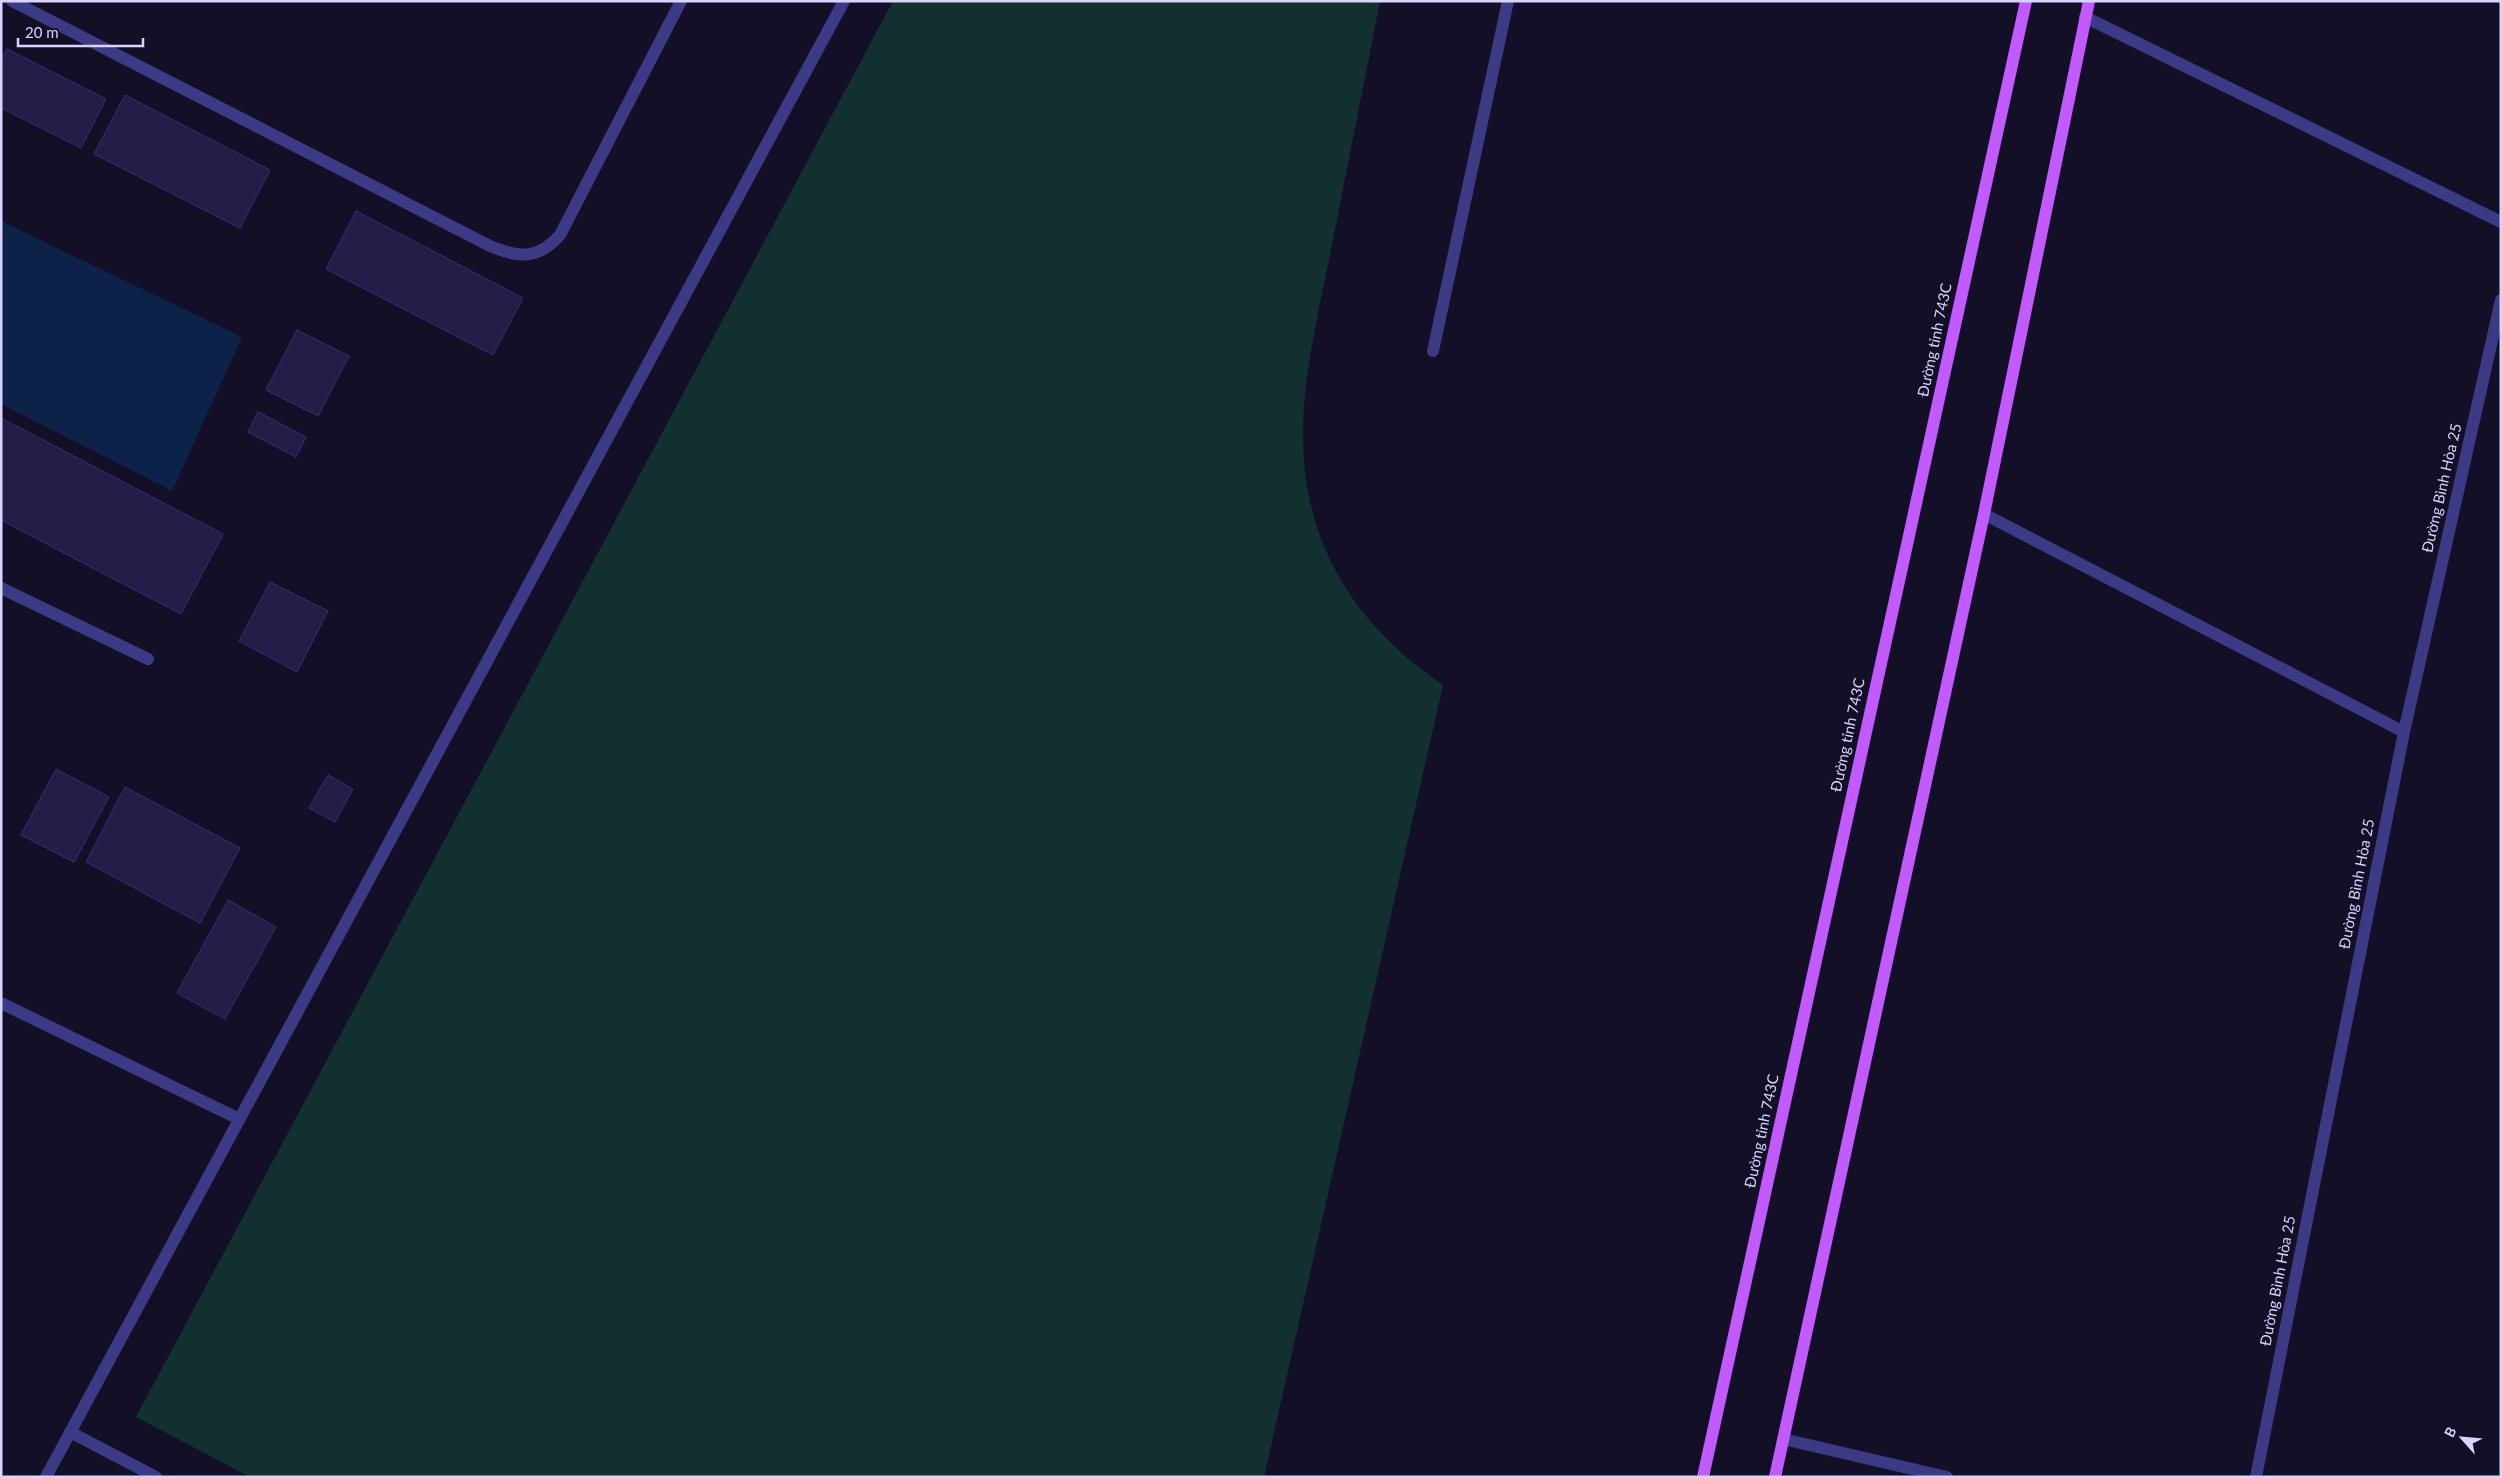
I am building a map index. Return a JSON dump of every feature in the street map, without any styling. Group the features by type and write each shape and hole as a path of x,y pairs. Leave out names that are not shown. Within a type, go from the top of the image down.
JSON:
{"main road":[{"name":"Đường tỉnh 743C","path":"1703,1477 2026,1"},
{"path":"1775,1477 1984,514 2089,1"}],"street":[{"path":"12,1 490,246 512,254 524,255 540,252 551,245 560,235 681,1"},
{"path":"46,1477 844,1"},
{"path":"1433,351 1508,1"},
{"path":"2085,17 2501,222"},
{"name":"Đường Bình Hòa 25","path":"2256,1477 2404,732 2501,300"},
{"path":"1984,514 2404,732"},
{"path":"1,588 148,659"},
{"path":"1,1003 239,1119"},
{"path":"70,1432 156,1477"},
{"path":"1783,1439 1947,1477"}],"green space":[{"path":"893,1 1380,1 1308,368 1303,416 1306,479 1313,515 1325,549 1341,580 1361,610 1385,637 1412,662 1443,685 1264,1477 250,1477 136,1417"}],"water":[{"path":"1,221 242,337 172,491 1,404"}],"building":[{"path":"7,49 106,99 81,148 1,108 1,60"},
{"path":"125,95 270,170 240,228 94,154"},
{"path":"356,211 523,298 493,355 326,269"},
{"path":"297,330 349,356 318,416 266,390"},
{"path":"258,412 306,437 296,457 248,432"},
{"path":"1,418 223,534 181,614 1,520"},
{"path":"270,582 328,611 297,672 239,641"},
{"path":"56,769 109,797 74,862 21,835"},
{"path":"328,775 353,789 335,822 309,808"},
{"path":"125,787 240,848 200,923 86,862"},
{"path":"228,900 276,927 225,1019 177,993"}]}
